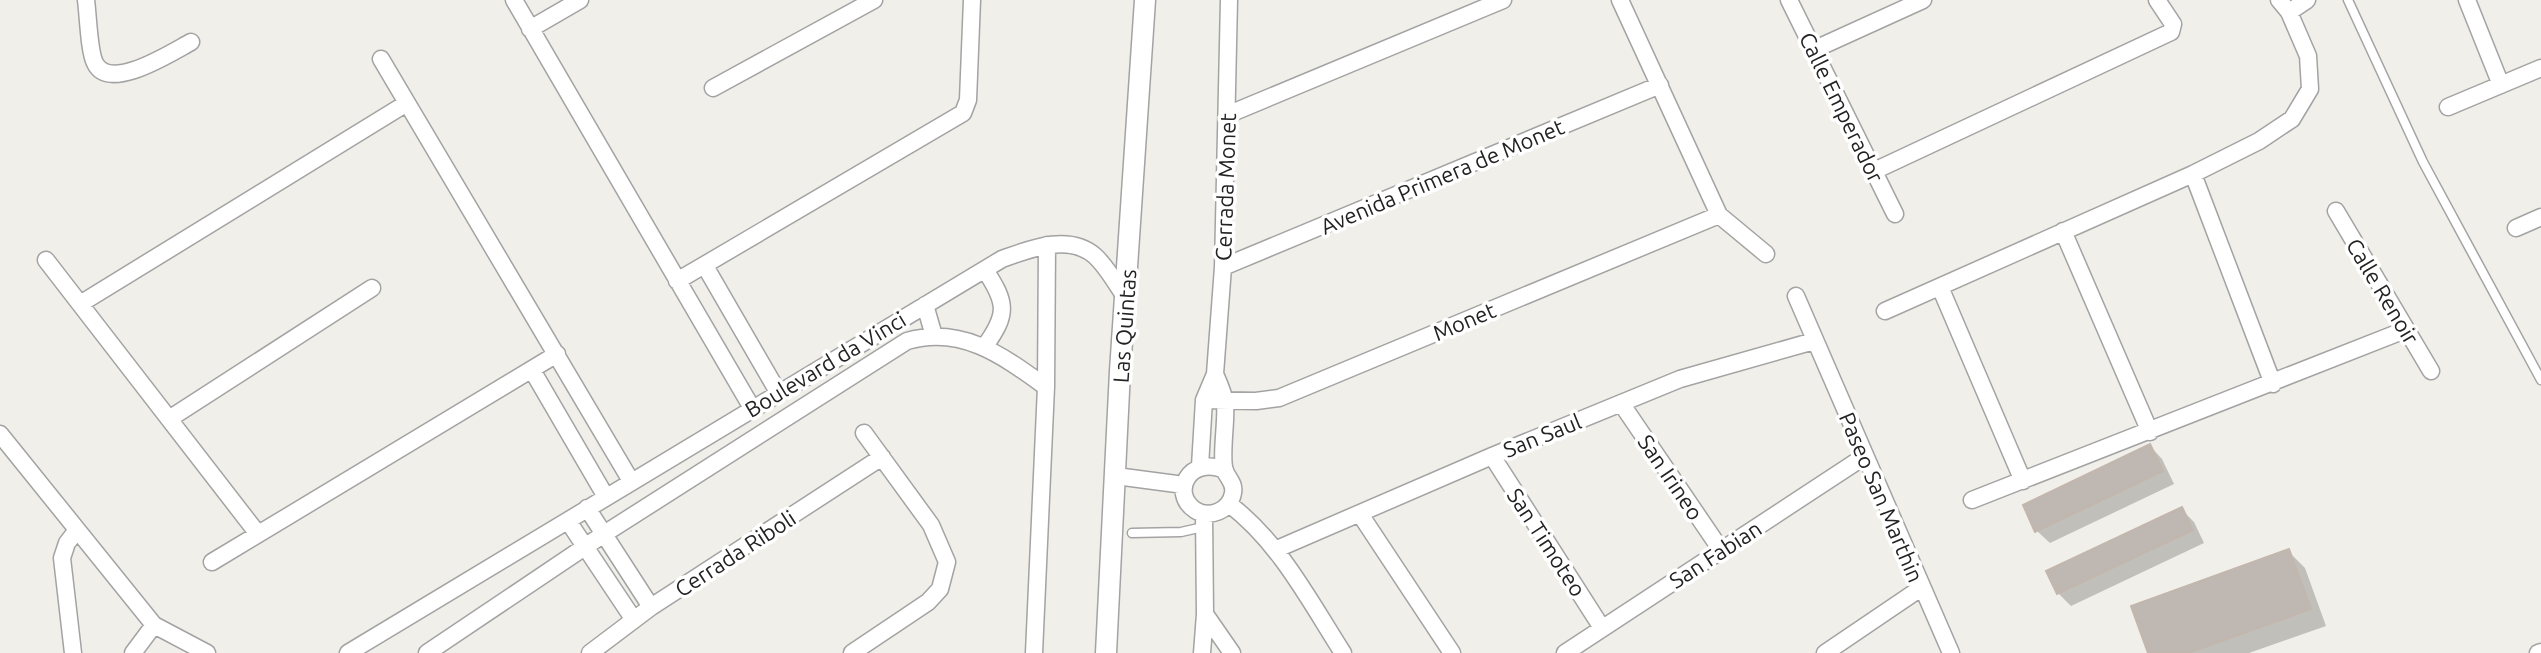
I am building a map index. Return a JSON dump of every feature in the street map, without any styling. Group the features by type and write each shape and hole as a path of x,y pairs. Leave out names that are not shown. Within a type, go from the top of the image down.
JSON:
{"street":[{"path":"86,0 95,63 103,72 115,75 140,68 191,42"},
{"path":"514,0 752,408"},
{"path":"530,29 580,0"},
{"path":"713,88 874,0"},
{"path":"677,281 963,113 968,100 972,0"},
{"name":"Las Quintas","path":"1106,653 1145,0"},
{"name":"Cerrada Monet","path":"1215,374 1223,267 1229,0"},
{"path":"1227,115 1503,0"},
{"path":"1620,0 1719,215 1766,254"},
{"name":"Calle Emperador","path":"1789,0 1895,214"},
{"path":"1813,50 1923,0"},
{"path":"1874,171 2171,32 2173,24 2157,0"},
{"path":"1885,311 2193,174 2259,141 2292,119 2310,89 2308,56 2284,6 2307,0"},
{"path":"2467,0 2501,85"},
{"path":"381,59 631,481"},
{"path":"2448,107 2541,68"},
{"name":"Avenida Primera de Monet","path":"1223,267 1660,85"},
{"path":"80,304 407,103"},
{"path":"2193,174 2273,384"},
{"name":"Calle Renoir","path":"2336,211 2431,371"},
{"name":"Monet","path":"1204,400 1268,401 1279,398 1719,215"},
{"path":"2516,228 2541,217"},
{"path":"2063,231 2150,432"},
{"path":"1034,653 1055,245"},
{"path":"925,305 1002,259 1055,245 1086,250 1095,256 1126,298"},
{"path":"46,260 258,534"},
{"path":"705,266 778,392"},
{"path":"985,270 1003,306 1002,317 985,346"},
{"path":"1940,287 2023,481"},
{"path":"169,419 372,288"},
{"name":"Paseo San Marthin","path":"1796,296 1951,653"},
{"name":"Boulevard da Vinci","path":"348,653 925,305 934,336 907,341 896,347 604,534 427,653"},
{"path":"1972,500 2405,330"},
{"path":"934,336 962,339 985,346 1046,387"},
{"name":"San Saul","path":"1277,549 1621,403 1723,366 1814,341"},
{"path":"212,562 557,354"},
{"path":"532,370 606,497"},
{"path":"1215,374 1225,401 1225,470"},
{"path":"1200,466 1204,400 1215,374"},
{"name":"San Irineo","path":"1621,403 1721,550"},
{"path":"852,653 928,602 940,589 947,562 931,525 864,433"},
{"path":"0,434 154,625 207,653"},
{"name":"San Timoteo","path":"1492,456 1602,628"},
{"name":"San Fabian","path":"1565,653 1865,456"},
{"name":"Cerrada Riboli","path":"590,653 651,607 882,457"},
{"path":"1202,653 1205,614 1204,521 1185,498 1184,485 1189,473 1200,466 1213,465 1225,470 1232,480 1233,493 1229,504 1204,521"},
{"path":"1116,476 1184,485"},
{"path":"1229,504 1277,549 1343,653"},
{"path":"587,508 651,607"},
{"path":"1360,514 1452,653"},
{"path":"568,521 634,620"},
{"path":"73,653 62,558 67,543 77,530"},
{"path":"1825,653 1921,588"},
{"path":"1205,614 1232,653"},
{"path":"143,650 154,625"}],"lane":[{"path":"2348,0 2423,162 2541,380"},
{"path":"1132,533 1181,532 1204,521"}],"building":[{"path":"2150,444 2163,471 2035,532 2023,505"},
{"path":"2182,507 2193,530 2057,594 2046,571"},
{"path":"2289,549 2311,609 2188,653 2148,653 2131,606"}]}
